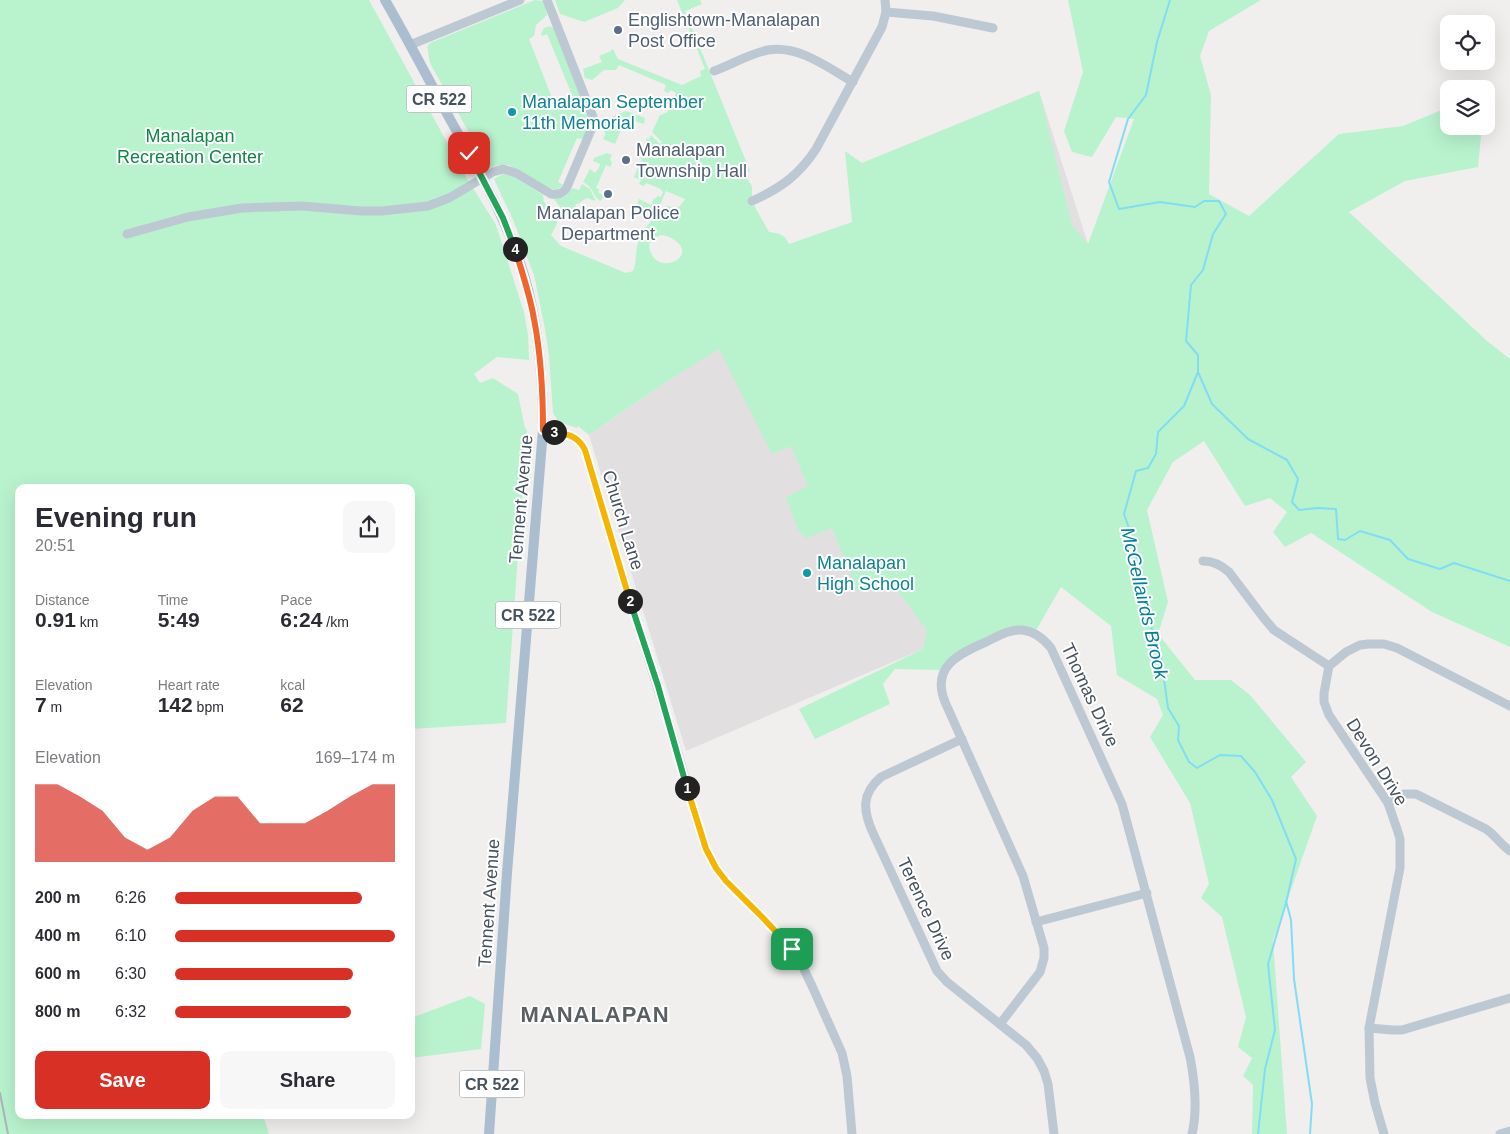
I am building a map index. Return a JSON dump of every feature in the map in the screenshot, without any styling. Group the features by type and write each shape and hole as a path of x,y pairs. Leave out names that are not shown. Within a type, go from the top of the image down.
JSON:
{"main road":[{"name":"Tennent Avenue","path":"386,0 503,218 513,243 531,304 540,358 543,430 489,1134"}],"street":[{"path":"410,45 520,0"},
{"path":"127,234 157,224 196,215 242,208 302,206 382,211 428,206 449,198 496,170 507,170 516,173 551,194 561,193 566,189 592,130 593,120 547,0"},
{"path":"752,201 784,184 805,165 816,149 882,28 886,12 885,0"},
{"path":"886,12 933,16 993,28"},
{"path":"714,71 766,50 778,49 806,55 853,82"},
{"name":"Church Lane","path":"543,430 569,434 580,441 585,450 706,849 716,868 726,881 792,949 803,968 842,1053 847,1076 852,1134"},
{"path":"1203,561 1222,566 1229,572 1274,630 1329,666 1353,648 1368,644 1384,644 1398,648 1510,706"},
{"name":"Thomas Drive","path":"1000,1024 1038,976 1043,964 1044,948 1024,876 945,702 941,687 943,674 957,655 1008,632 1025,631 1034,633 1042,638 1053,652 1122,804 1193,1071 1196,1102 1192,1134"},
{"name":"Devon Drive","path":"1329,666 1324,693 1324,702 1329,715 1388,803 1400,839 1401,860 1369,1028 1370,1078 1384,1134"},
{"name":"Terence Drive","path":"962,739 881,777 875,782 868,793 865,806 866,813 873,833 937,971 947,982 1026,1045 1041,1064 1048,1084 1054,1134"},
{"path":"1388,803 1404,794 1416,794 1486,829 1510,851"},
{"path":"1036,922 1147,893"},
{"path":"1369,1028 1402,1030 1510,998"},
{"path":"1500,1134 1510,1131"}],"shaded area":[{"name":"Manalapan High School","path":"1039,91 1088,244 923,649 686,751 589,435 862,249 862,163"}],"green space":[{"name":"Manalapan Recreation Center","path":"0,0 369,0 466,177 496,225 524,312 528,335 529,360 497,357 474,374 480,383 493,378 518,394 527,430 506,723 415,729 415,484 15,484 15,1119 264,1119 269,1134 0,1134"},
{"path":"535,0 542,1 545,4 547,15 536,25 534,36 529,39 552,98 561,101 570,110 583,108 588,119 583,139 577,138 558,182 563,185 556,190 549,188 509,165 498,165 489,168 431,65 427,47 430,43"},
{"path":"555,0 625,0 618,8 584,22 560,14"},
{"path":"677,0 700,0 702,4 685,11 750,171 744,174 752,186 752,198 755,207 769,232 783,236 789,244 852,222 845,151 862,163 1039,91 1072,225 1088,244 1134,119 1116,117 1092,157 1072,152 1064,131 1083,72 1068,0 1261,0 1209,31 1200,56 1211,95 1209,194 1249,216 1339,134 1403,126 1440,111 1440,135 1481,135 1478,167 1405,181 1349,212 1487,341 1510,359 1510,647 1432,612 1311,533 1285,547 1273,532 1287,512 1270,498 1245,506 1204,441 1173,462 1147,510 1168,602 1158,634 1195,680 1231,680 1250,695 1306,762 1291,777 1317,816 1273,941 1287,1134 1252,1134 1253,1085 1243,1076 1252,1058 1238,1047 1246,1017 1222,917 1201,898 1209,884 1190,803 1150,737 1163,715 1157,699 1117,675 1111,626 1061,587 1035,632 1008,632 939,670 895,669 883,684 890,704 815,739 799,709 923,649 927,630 892,584 858,593 832,528 806,538 798,530 786,497 808,486 791,446 772,454 719,349 663,384 589,435 578,426 577,428 559,422 553,413 549,356 534,275 514,222 494,179 503,174 511,175 543,195 544,202 558,219 551,235 561,246 626,273 633,271 639,239 645,229 664,208 667,206 676,208 685,199 666,191 659,207 651,214 651,211 637,204 639,199 651,205 654,198 656,199 657,196 661,197 663,192 661,189 646,183 644,186 639,184 641,180 634,177 642,159 636,157 639,149 647,148 647,138 649,139 651,135 660,144 662,142 652,132 660,115 669,110 676,93 671,90 668,93 664,91 666,85 619,65 616,70 604,70 592,80 585,78 583,69 602,62 599,56 613,49 618,59 682,85 701,76 700,71 705,69","holes":["662,235 670,237 682,248 682,254 672,262 664,263 657,261 652,255 649,244 656,237"]},
{"path":"550,26 554,29 580,95 573,102 568,101 567,97 572,95 547,34 542,36 541,34 544,28"},
{"path":"626,111 645,118 644,124 631,120 629,121 630,123 625,121 615,144 603,139 605,135 602,121"},
{"path":"607,153 612,155 610,159 612,163 610,167 606,165 596,188 600,190 598,191 599,193 605,196 600,201 590,187 583,182 590,169 595,173 599,168 600,164 593,161 594,158"},
{"path":"582,184 590,189 595,201 587,198 575,205 577,210 567,213 554,199 566,196 572,188 579,190"},
{"path":"470,996 485,1004 481,1049 415,1057 415,1017"}],"waterway":[{"name":"McGellairds Brook","path":"1170,0 1157,42 1146,95 1128,119 1109,182 1119,209 1160,202 1195,207 1204,201 1219,201 1226,214 1213,234 1203,270 1191,285 1186,341 1198,355 1198,372 1184,406 1158,432 1156,454 1148,468 1136,471 1124,514 1136,548 1136,580 1161,657 1168,708 1179,726 1178,740 1189,762 1197,768 1220,755 1241,756 1255,772 1272,800 1296,859 1286,903 1268,964 1275,1030 1265,1069 1258,1134"},
{"path":"1198,372 1212,404 1248,439 1287,460 1298,479 1292,502 1299,510 1317,508 1336,509 1338,539 1345,540 1360,531 1390,540 1408,559 1440,569 1454,563 1510,581"},
{"path":"1286,901 1291,920 1294,979 1312,1104 1310,1134"}],"railway":[{"path":"0,1093 8,1134"}],"place":[{"name":"Englishtown-Manalapan Post Office","path":"618,30"},
{"name":"Manalapan September 11th Memorial","path":"512,112"},
{"name":"Manalapan Township Hall","path":"626,160"},
{"name":"Manalapan Police Department","path":"608,194"},
{"name":"Manalapan High School","path":"807,573"}],"district":[{"name":"MANALAPAN","path":"595,1014"}],"route":[{"path":"469,153 503,218 524,276 537,334 540,358 543,430 569,434 580,441 585,450 706,849 716,868 726,881 792,949"}]}
